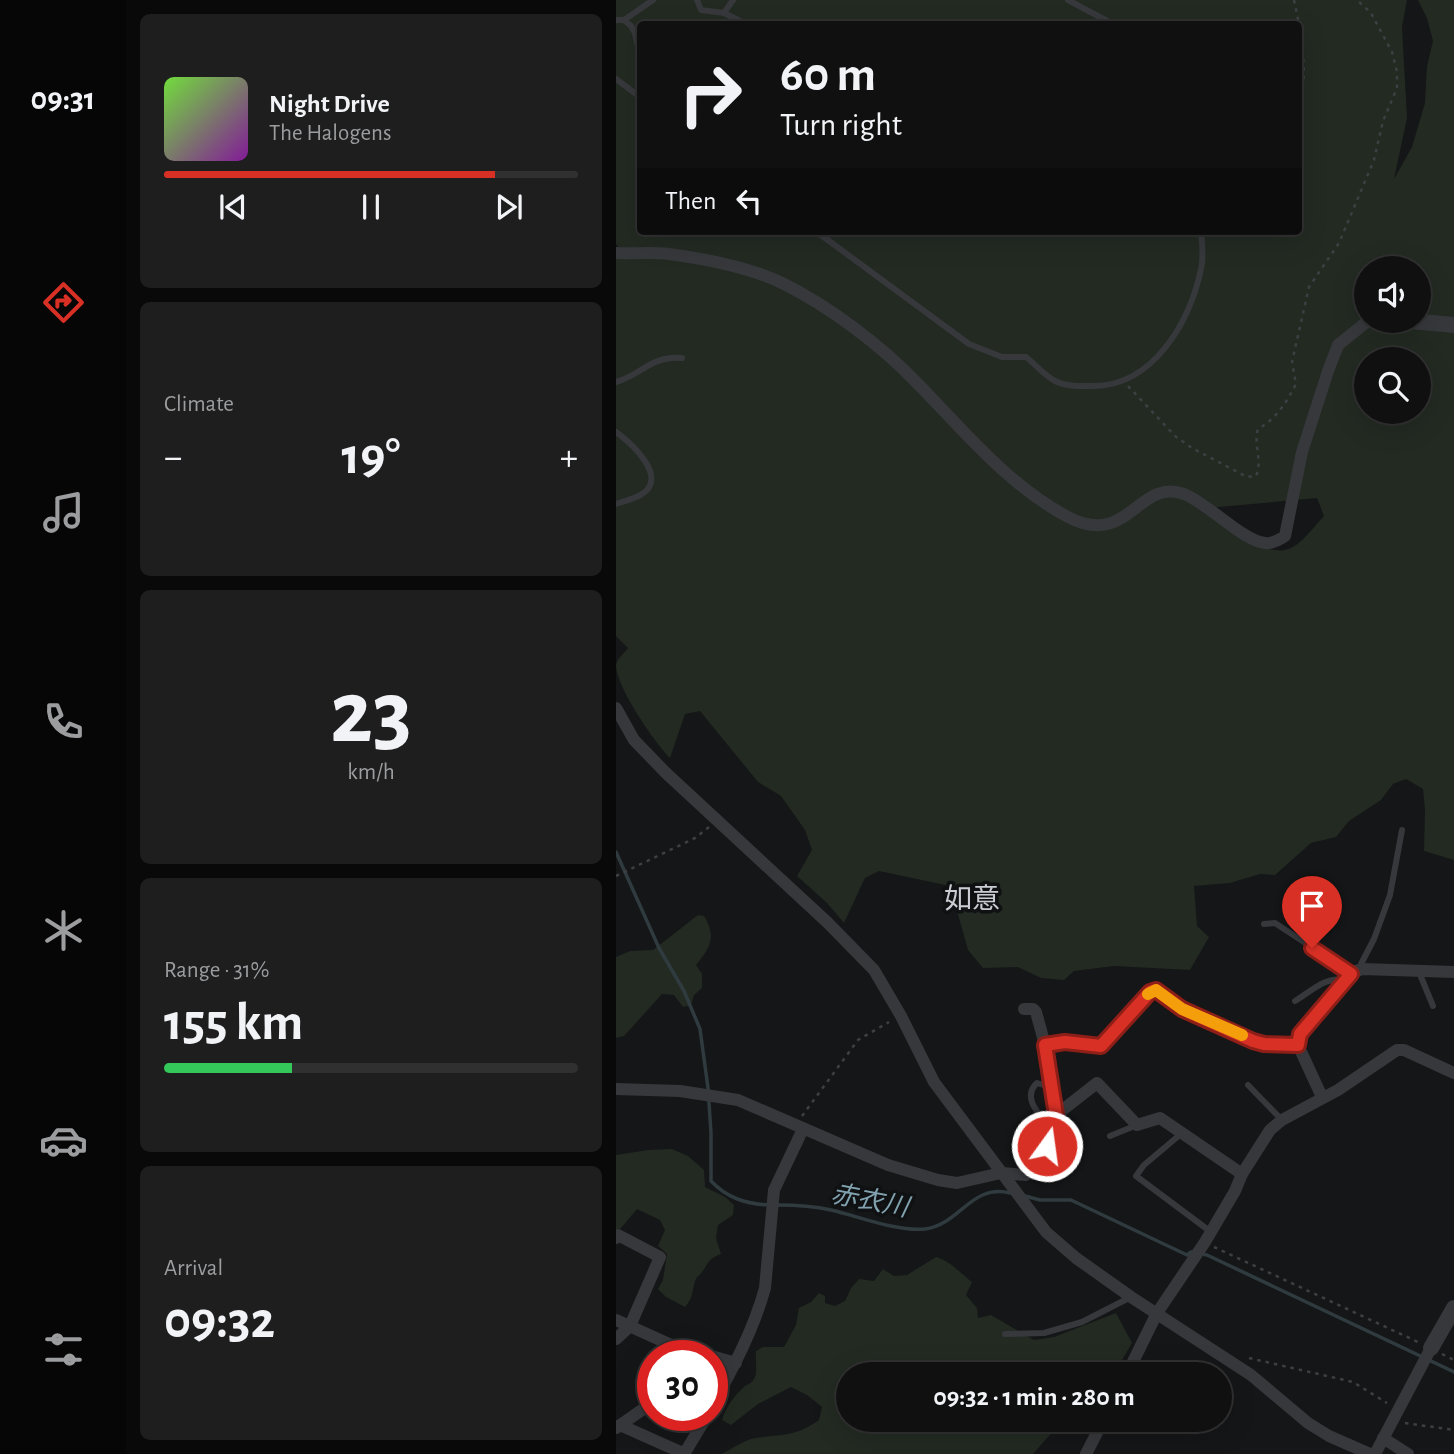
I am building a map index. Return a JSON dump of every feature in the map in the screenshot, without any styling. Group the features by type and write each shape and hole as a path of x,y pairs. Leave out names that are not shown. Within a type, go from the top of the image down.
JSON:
{"street":[{"path":"616,253 668,254 730,266 779,282 810,298 915,381 995,465 1070,518 1098,527 1119,522 1151,496 1170,492 1197,500 1248,536 1265,543 1285,536 1302,452 1338,345 1354,332"},
{"path":"1431,323 1454,325"},
{"path":"616,708 634,740 828,923 874,970 934,1082 1046,1232 1076,1258 1251,1375 1308,1423 1329,1436 1372,1454 1454,1308"},
{"path":"1322,1097 1298,1045 1300,1034 1352,975 1454,972"},
{"path":"1045,1045 1065,1042 1101,1046 1150,992 1156,990 1182,1009 1253,1041 1298,1045"},
{"path":"616,1089 680,1091 731,1098 888,1165 938,1180 965,1182 1001,1173 1026,1175 1034,1170 1045,1153 1055,1120 1053,1089 1036,1012 1024,1009"},
{"path":"1133,1362 1157,1313 1208,1237 1242,1174 1270,1130 1282,1120 1338,1090 1397,1050 1404,1050 1454,1073"},
{"path":"1055,1120 1097,1083 1137,1125 1160,1118 1242,1174"},
{"path":"728,1377 765,1288 774,1190 797,1127"},
{"path":"616,1238 618,1235 660,1257 629,1326 616,1339"},
{"path":"616,1320 651,1340"},
{"path":"728,1361 736,1363"},
{"path":"618,1427 637,1414"},
{"path":"618,1427 684,1454 698,1431"},
{"path":"1086,1454 1097,1432"},
{"path":"1383,1438 1408,1454"}],"lane":[{"path":"620,20 653,0"},
{"path":"697,0 701,10 724,13 740,21"},
{"path":"724,13 733,0"},
{"path":"1068,0 1107,21"},
{"path":"620,20 631,26 637,46"},
{"path":"616,79 637,95"},
{"path":"821,235 913,301 953,334 992,355 1026,357 1054,381 1069,386 1099,386 1124,381 1142,370 1160,352 1187,317 1202,267 1201,235"},
{"path":"616,382 625,380 660,359 682,358"},
{"path":"616,432 632,443 648,465 652,478 649,488 642,494 616,504"},
{"path":"1295,1001 1328,981 1352,975 1362,964 1390,895 1402,830"},
{"path":"1312,948 1333,909 1336,893"},
{"path":"1264,924 1275,923 1352,975"},
{"path":"1419,972 1433,1006"},
{"path":"1053,1089 1037,1083 1030,1094 1042,1119 1055,1120"},
{"path":"1248,1085 1282,1120"},
{"path":"1110,1136 1137,1125"},
{"path":"1182,1133 1144,1165 1136,1176 1208,1237"},
{"path":"1006,1334 1044,1333 1082,1322 1131,1297"}],"path":[{"path":"1294,0 1298,21"},
{"path":"1124,381 1159,421 1192,448 1247,477 1256,476 1260,467 1255,438 1258,429 1280,412 1296,384 1292,362 1309,287 1339,243 1374,160 1383,121 1397,88 1397,72 1392,51 1371,13 1357,0"},
{"path":"1302,46 1302,100"},
{"path":"616,876 695,838 716,820"},
{"path":"797,1127 802,1116 858,1040 901,1016"},
{"path":"1208,1237 1431,1348"},
{"path":"1244,1356 1258,1362 1353,1382 1410,1425 1454,1430"}],"shaded area":[{"path":"616,0 1407,0 1402,27 1407,118 1394,179 1412,147 1425,103 1427,66 1433,41 1427,18 1418,0 1454,0 1454,860 1424,851 1423,789 1406,779 1393,784 1381,800 1349,821 1336,837 1311,843 1275,875 1260,874 1230,883 1194,886 1197,926 1209,937 1190,970 1114,966 1074,971 1064,980 1041,978 1018,967 983,968 968,950 950,886 879,871 865,878 844,923 827,903 797,876 812,850 805,830 781,796 758,782 700,711 685,714 670,758 637,714 622,687 616,665 628,648 616,636 616,254 623,253 616,244","holes":["1317,498 1324,516 1297,544 1283,550 1272,549 1248,539 1208,508"]},
{"path":"698,915 704,916 711,936 708,948 696,965 702,974 702,988 694,995 691,1005 683,1007 674,995 662,994 624,1036 616,1038 616,957 630,951 653,950"},
{"path":"672,1149 688,1156 704,1170 705,1187 734,1205 733,1215 718,1225 716,1238 721,1254 711,1260 697,1278 691,1298 685,1307 666,1297 658,1289 663,1280 667,1254 658,1246 665,1230 660,1220 637,1209 620,1229 616,1229 616,1155"},
{"path":"936,1257 951,1264 972,1282 966,1295 977,1308 978,1318 991,1315 1034,1340 1054,1337 1116,1313 1132,1343 1121,1362 836,1362 836,1432 1052,1432 1033,1454 722,1454 751,1439 793,1433 819,1420 822,1407 791,1387 758,1404 731,1425 728,1423 728,1407 734,1397 755,1377 756,1351 763,1347 784,1347 796,1325 799,1308 811,1302 819,1293 825,1296 825,1303 835,1306 845,1301 859,1279 874,1281 883,1269 894,1276 907,1275"}],"waterway":[{"name":"赤衣川","path":"616,852 659,948 684,991 700,1029 708,1088 711,1181 737,1199 769,1205"},
{"name":"赤衣川","path":"777,1205 818,1208 890,1226 925,1229 937,1226 985,1194 1010,1193"},
{"name":"赤衣川","path":"1025,1196 1040,1200 1071,1200 1187,1255 1191,1252 1207,1255 1454,1372"}],"slow traffic":[{"path":"1148,994 1156,990 1182,1009 1242,1035"}],"district":[{"name":"如意","path":"972,898"}],"route":[{"path":"1047,1146 1056,1115 1045,1045 1074,1042 1084,1046 1101,1046 1150,992 1156,990 1182,1009 1253,1041 1298,1045 1300,1034 1351,974 1312,948"}]}
